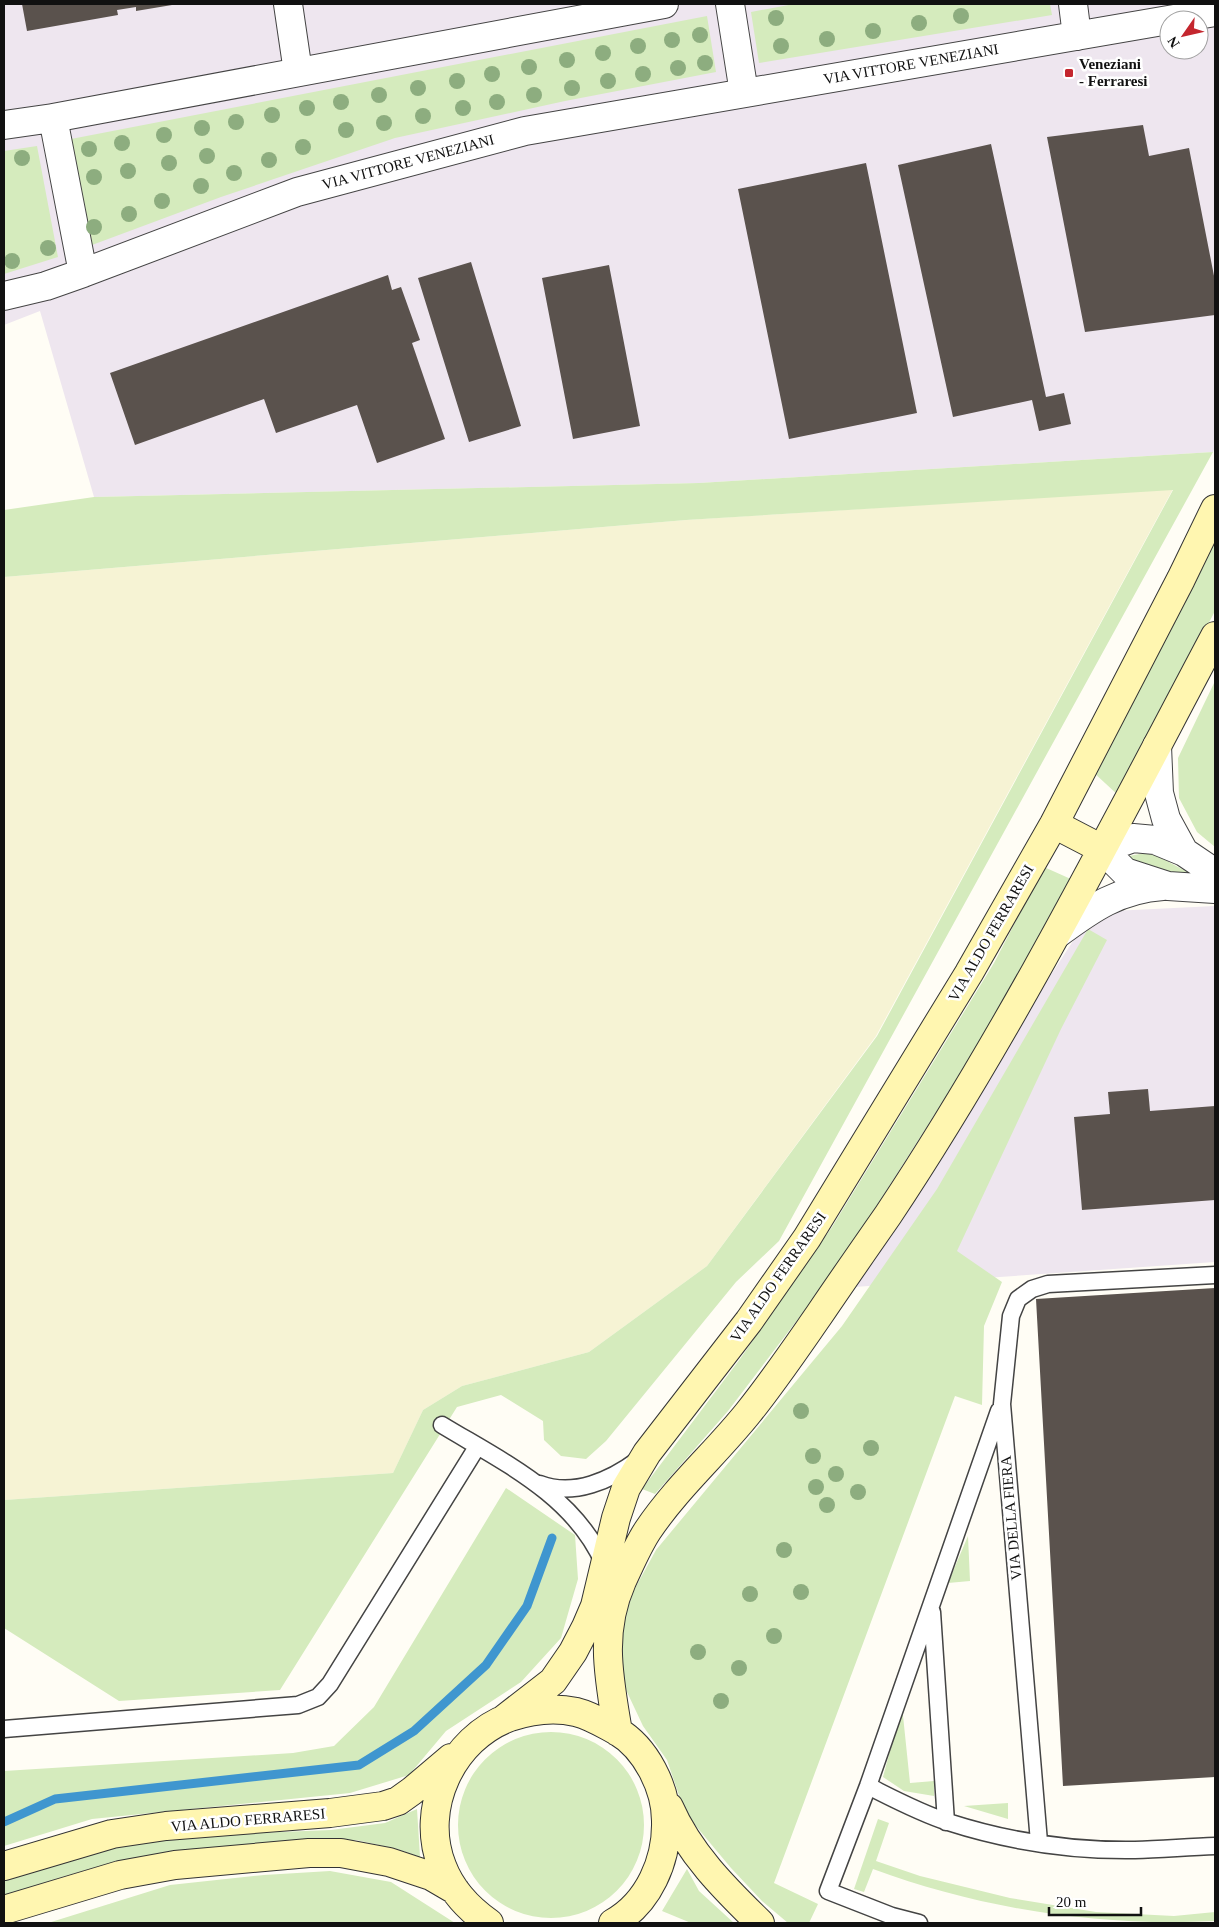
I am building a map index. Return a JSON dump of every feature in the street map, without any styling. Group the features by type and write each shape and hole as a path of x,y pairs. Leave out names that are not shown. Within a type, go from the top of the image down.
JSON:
{"main road":[{"name":"VIA ALDO FERRARESI","path":"4,1866 112,1834 166,1826 330,1813 383,1806 398,1801 420,1785 473,1739 504,1719 553,1681 586,1627 595,1606 616,1518 626,1488 647,1453 749,1321 807,1238 969,973 1054,824 1181,579 1215,509"},
{"path":"618,1732 607,1664 608,1629 621,1584 646,1533 671,1499 747,1414 887,1216 945,1126 1058,934 1215,636"},
{"path":"1054,824 1102,848"},
{"name":"VIA ALDO FERRARESI","path":"504,1719 526,1712 547,1709 576,1712 596,1719 628,1739 650,1766 661,1788 666,1815 666,1837 663,1855 654,1880 624,1923"},
{"name":"VIA ALDO FERRARESI","path":"473,1739 454,1762 442,1783 436,1810 436,1841 442,1866 455,1890 475,1913 489,1923"},
{"path":"661,1788 677,1827 689,1846 733,1898 760,1923"},
{"name":"VIA ALDO FERRARESI","path":"4,1910 120,1875 156,1868 222,1860 309,1853 342,1853 389,1862 431,1876 455,1890"}],"street":[{"path":"288,4 298,72"},
{"path":"4,125 53,118 664,4"},
{"path":"730,4 744,93"},
{"path":"1073,4 1077,36"},
{"name":"VIA VITTORE VENEZIANI","path":"5,296 46,286 83,273 298,192 525,131 1215,12"},
{"path":"53,118 83,273"},
{"path":"1157,746 1159,793 1166,819 1184,852"},
{"path":"1168,886 1125,872 1102,848 1133,838 1155,840 1184,852 1215,873"},
{"path":"1058,934 1093,907 1144,887 1168,886 1215,889"}],"lane":[{"path":"1002,1404 1011,1316 1018,1299 1032,1290 1048,1284 1215,1276"},
{"name":"VIA DELLA FIERA","path":"920,1923 892,1916 828,1892 868,1786 1002,1404"},
{"name":"VIA DELLA FIERA","path":"1002,1404 1039,1842"},
{"path":"442,1425 533,1481 566,1509 580,1523 597,1549 604,1564"},
{"path":"4,1728 298,1705 318,1698 330,1684 477,1446"},
{"path":"533,1481 550,1488 580,1487 610,1477 626,1469 647,1453"},
{"name":"VIA DELLA FIERA","path":"932,1604 946,1822"},
{"path":"868,1786 946,1822 987,1833 1039,1842 1089,1848 1135,1850 1215,1846"}],"shaded area":[{"path":"4,4 1215,4 1215,446 1213,452 699,483 94,497 40,311 4,325"},
{"path":"1173,489 876,1036 707,1266 589,1352 462,1386 423,1410 393,1473 4,1500 4,577 686,520"},
{"path":"1215,906 1215,1262 854,1287 900,1224 1043,987 1092,912"}],"green space":[{"path":"794,4 1050,4 1052,15 759,63 751,12"},
{"path":"707,16 716,72 565,101 395,138 221,197 92,245 71,139"},
{"path":"37,146 58,257 4,274 4,151"},
{"path":"1213,452 779,1241 736,1282 606,1441 586,1459 561,1456 544,1440 543,1421 501,1395 457,1407 280,1690 119,1701 4,1628 4,1500 393,1473 423,1410 462,1386 589,1352 707,1266 877,1036 1173,490 686,520 4,577 4,510 94,497 699,483"},
{"path":"1215,540 1215,611 1119,796 1092,771"},
{"path":"1215,681 1215,847 1197,832 1179,798 1178,758"},
{"path":"1150,852 1193,875 1141,867 1129,856"},
{"path":"1044,867 1073,880 1006,1002 867,1221 814,1298 728,1411 655,1494 642,1489 740,1359 832,1227 994,963"},
{"path":"1088,929 1107,940 1061,1029 957,1251 1002,1282 984,1326 982,1405 955,1396 774,1883 818,1904 809,1923 788,1923 762,1901 731,1868 685,1813 667,1760 643,1726 627,1692 619,1665 622,1624 634,1590 656,1550 842,1326 937,1189"},
{"path":"506,1488 575,1535 578,1579 561,1638 521,1682 446,1731 409,1775 350,1793 92,1819 4,1846 4,1771 293,1753 334,1746 374,1707"},
{"path":"968,1536 970,1581 948,1583"},
{"path":"902,1706 910,1783 934,1781 934,1796 904,1791 883,1777"},
{"path":"551,1732 569,1734 586,1739 603,1748 617,1759 628,1773 637,1790 642,1807 644,1825 642,1843 637,1860 628,1877 617,1891 603,1902 586,1911 569,1916 551,1918 533,1916 516,1911 499,1902 485,1891 474,1877 465,1860 460,1843 458,1825 460,1807 465,1790 474,1773 485,1759 499,1748 516,1739 533,1734"},
{"path":"1008,1803 1008,1819 964,1806"},
{"path":"417,1809 420,1857 397,1849 356,1840 311,1840 171,1851 118,1861 4,1896 4,1880 87,1852 176,1836 331,1830 385,1823"},
{"path":"878,1819 889,1823 876,1861 920,1876 1010,1898 1096,1912 1174,1916 1215,1912 1215,1921 1128,1921 1041,1912 998,1905 956,1895 873,1869 864,1892 854,1889"},
{"path":"687,1869 699,1891 734,1923 691,1923 662,1911"},
{"path":"330,1871 391,1882 455,1923 48,1923 170,1885 264,1875"}],"building":[{"path":"22,4 172,5 136,11 136,7 117,10 118,15 27,31"},
{"path":"1143,125 1149,156 1189,148 1215,281 1215,315 1085,332 1047,137"},
{"path":"991,144 1046,397 1064,393 1071,424 1039,431 1032,400 953,417 898,165"},
{"path":"866,163 917,413 789,439 738,189"},
{"path":"471,262 521,426 469,442 418,278"},
{"path":"609,265 640,426 573,439 542,278"},
{"path":"388,275 392,290 401,287 420,340 412,343 445,439 377,463 357,405 276,433 264,399 135,445 110,373"},
{"path":"1148,1089 1150,1111 1215,1106 1215,1200 1082,1210 1074,1117 1110,1114 1108,1092"},
{"path":"1215,1288 1215,1777 1063,1786 1036,1299"}],"waterway":[{"path":"4,1822 55,1799 359,1765 414,1731 486,1665 527,1606 552,1538"}],"place":[{"name":"Veneziani - Ferraresi","path":"1069,73"}]}
